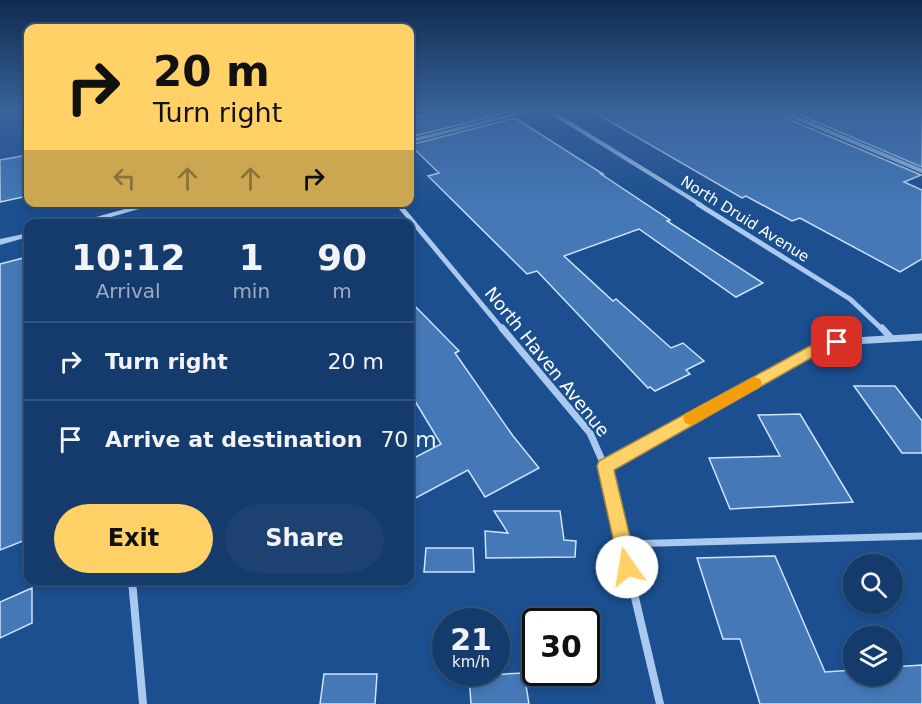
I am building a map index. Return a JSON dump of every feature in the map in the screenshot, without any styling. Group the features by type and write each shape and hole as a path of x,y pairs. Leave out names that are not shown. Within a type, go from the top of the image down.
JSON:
{"street":[{"name":"North Druid Avenue","path":"600,143 850,299 872,316 891,338"},
{"path":"856,143 922,171"},
{"path":"106,219 145,207"},
{"name":"North Haven Avenue","path":"400,207 410,219"},
{"name":"North Haven Avenue","path":"414,223 590,433 605,466 660,704"},
{"path":"0,242 24,236"},
{"path":"605,466 813,350 837,342 860,339 922,337"},
{"path":"132,585 143,704"}],"lane":[{"path":"622,544 922,536"}],"building":[{"path":"554,143 670,220 667,221 763,283 736,297 639,229 564,256 613,301 616,299 671,348 683,343 704,361 686,370 690,374 655,391 648,388 537,271 527,274 428,176 439,173 414,149 414,144"},
{"path":"647,143 845,143 921,175 904,182 922,190 922,259 900,272 800,218 792,221 746,196 742,198"},
{"path":"865,143 922,143 922,167"},
{"path":"24,156 24,197 0,202 0,160"},
{"path":"24,258 24,541 0,550 0,264"},
{"path":"414,305 459,351 455,353 513,436 539,468 485,497 468,470 414,499 414,458 441,444 414,400"},
{"path":"854,386 895,386 922,421 922,453 902,453"},
{"path":"800,414 853,502 730,509 709,458 780,456 758,415"},
{"path":"494,511 560,511 564,540 576,541 575,557 486,558 485,531 508,533"},
{"path":"426,548 473,548 474,572 424,572"},
{"path":"775,556 825,672 843,671 843,686 903,686 903,666 922,665 922,704 760,704 740,639 723,639 697,558"},
{"path":"32,588 32,623 0,638 0,602"},
{"path":"522,673 522,686 526,686 529,704 471,704 470,686 510,686 510,674"},
{"path":"324,674 377,674 375,704 320,704"}],"slow traffic":[{"path":"690,418 754,383"}],"route":[{"path":"627,567 605,466 813,350 837,342"}]}
